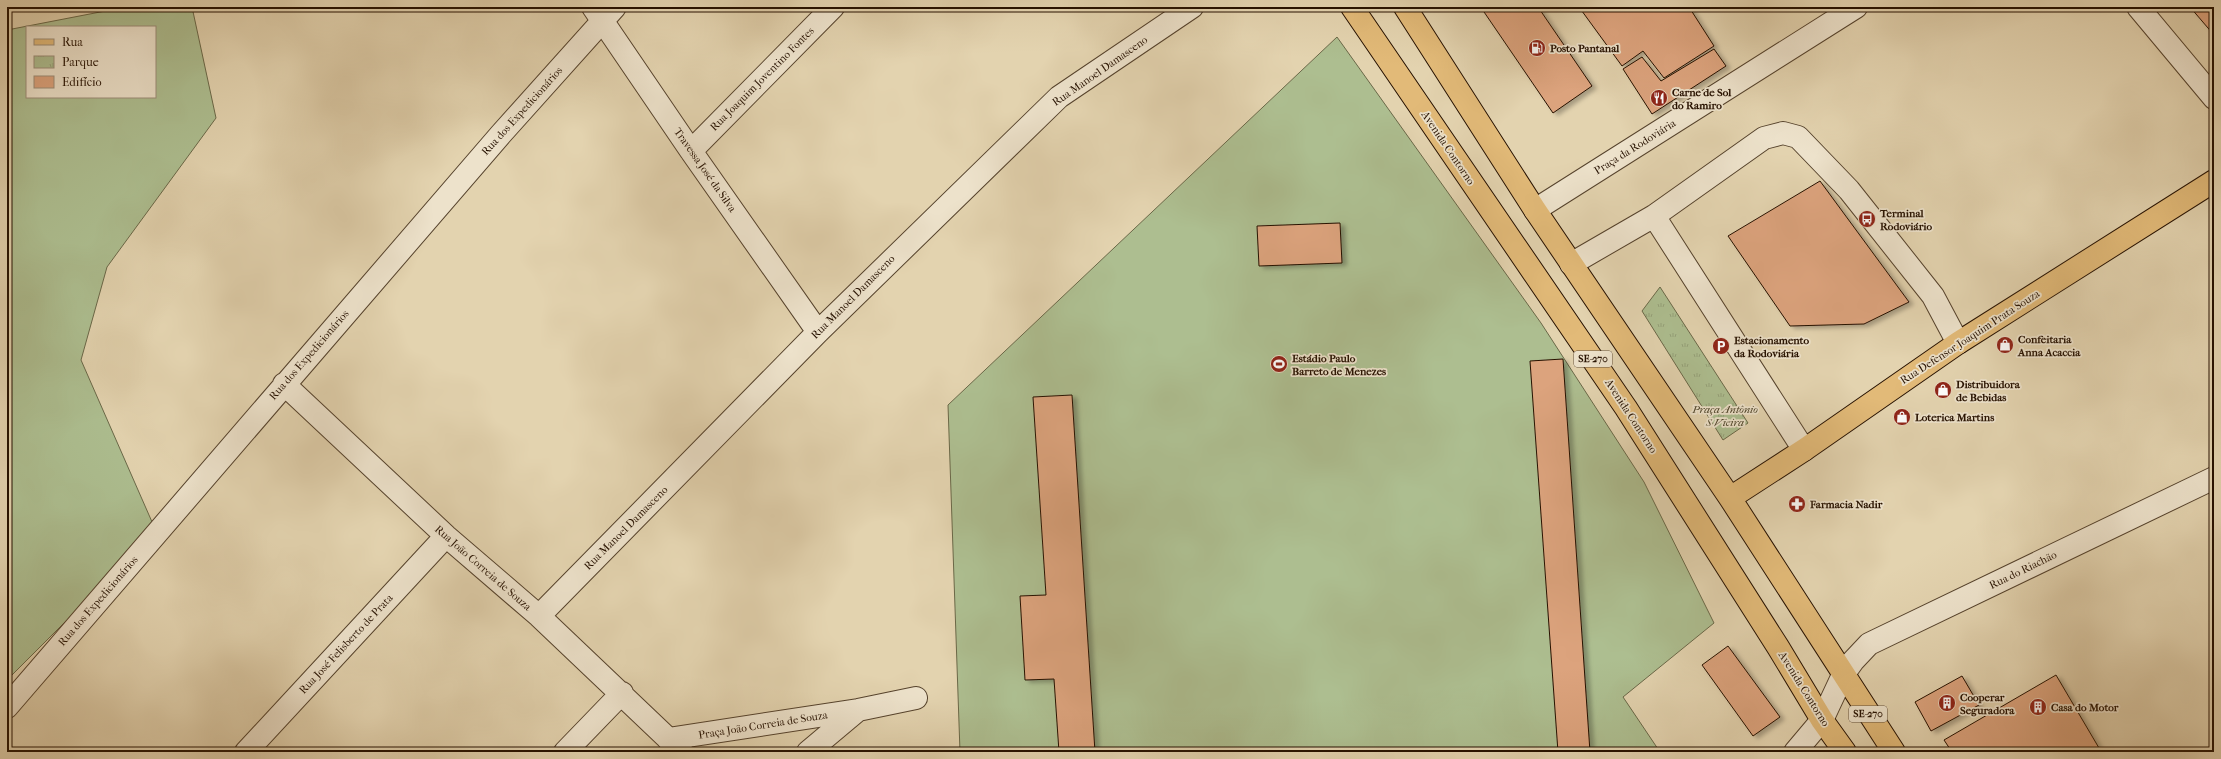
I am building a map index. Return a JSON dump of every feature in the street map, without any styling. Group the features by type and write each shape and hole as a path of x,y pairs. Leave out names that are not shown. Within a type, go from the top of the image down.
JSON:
{"main road":[{"name":"Avenida Contorno","path":"1352,7 1626,408 1778,647 1822,720 1845,752"},
{"name":"SE-270","path":"1405,7 1535,210 1730,498 1894,752"},
{"name":"Rua Defensor Joaquim Prata Souza","path":"1730,498 1804,450 1958,343 2214,181"}],"street":[{"name":"Rua Joaquim Joventino Fontes","path":"691,151 834,7"},
{"name":"Rua Manoel Damasceno","path":"539,616 818,332 1059,97 1192,7"},
{"name":"Praça da Rodoviária","path":"1535,210 1856,7"},
{"path":"2138,7 2214,98"},
{"name":"Travessa José da Silva","path":"604,11 691,151 818,332"},
{"name":"Rua dos Expedicionários","path":"7,707 496,140 604,11"},
{"path":"1571,264 1654,216 1764,138 1783,133 1798,137 1844,194 1933,296 1958,343"},
{"path":"1654,216 1804,450"},
{"name":"Rua João Correia de Souza","path":"284,384 446,536 539,616 622,693 675,746"},
{"name":"Rua do Riachão","path":"1795,752 1822,720 1843,675 1853,661 1869,644 2214,478"},
{"name":"Rua José Felisberto de Prata","path":"246,752 446,536"},
{"path":"565,752 622,693"},
{"name":"Praça João Correia de Souza","path":"675,746 916,698"},
{"name":"Praça João Correia de Souza","path":"808,752 858,710"}],"green space":[{"path":"126,7 192,7 216,118 107,267 81,360 156,531 7,680 7,30 26,26 26,98 156,98 156,26 28,26"},
{"name":"Estádio Paulo Barreto de Menezes","path":"1337,37 1541,323 1644,482 1714,623 1623,697 1660,752 960,752 948,405"},
{"name":"Praça Antônio S Vieira","path":"1660,287 1748,423 1723,440 1642,311"}],"building":[{"name":"Posto Pantanal","path":"1486,7 1538,7 1592,86 1553,113 1482,9"},
{"path":"1579,7 1689,7 1714,46 1664,78 1643,51 1622,66"},
{"path":"2190,7 2214,7 2214,35"},
{"name":"Carne de Sol do Ramiro","path":"1714,49 1726,66 1652,114 1623,69 1642,57 1661,81"},
{"path":"1820,181 1909,302 1864,324 1790,326 1728,236"},
{"path":"1340,223 1342,263 1259,266 1257,226"},
{"path":"1563,359 1590,752 1558,752 1530,361"},
{"path":"1072,395 1095,752 1059,752 1054,679 1025,680 1020,596 1046,595 1033,397"},
{"path":"1728,646 1780,717 1753,736 1702,665"},
{"name":"Casa do Motor","path":"2056,675 2099,748 2092,752 1952,752 1944,740"},
{"name":"Cooperar Seguradora","path":"1962,676 1979,705 1931,731 1915,702"}],"place":[{"name":"Posto Pantanal","path":"1537,48"},
{"name":"Carne de Sol do Ramiro","path":"1659,98"},
{"name":"Terminal Rodoviário","path":"1867,219"},
{"name":"Confeitaria Anna Acaccia","path":"2005,345"},
{"name":"Estacionamento da Rodoviária","path":"1721,346"},
{"name":"Estádio Paulo Barreto de Menezes","path":"1279,364"},
{"name":"Distribuidora de Bebidas","path":"1943,390"},
{"name":"Loterica Martins","path":"1902,417"},
{"name":"Farmacia Nadir","path":"1797,504"},
{"name":"Cooperar Seguradora","path":"1947,703"},
{"name":"Casa do Motor","path":"2038,707"}]}
